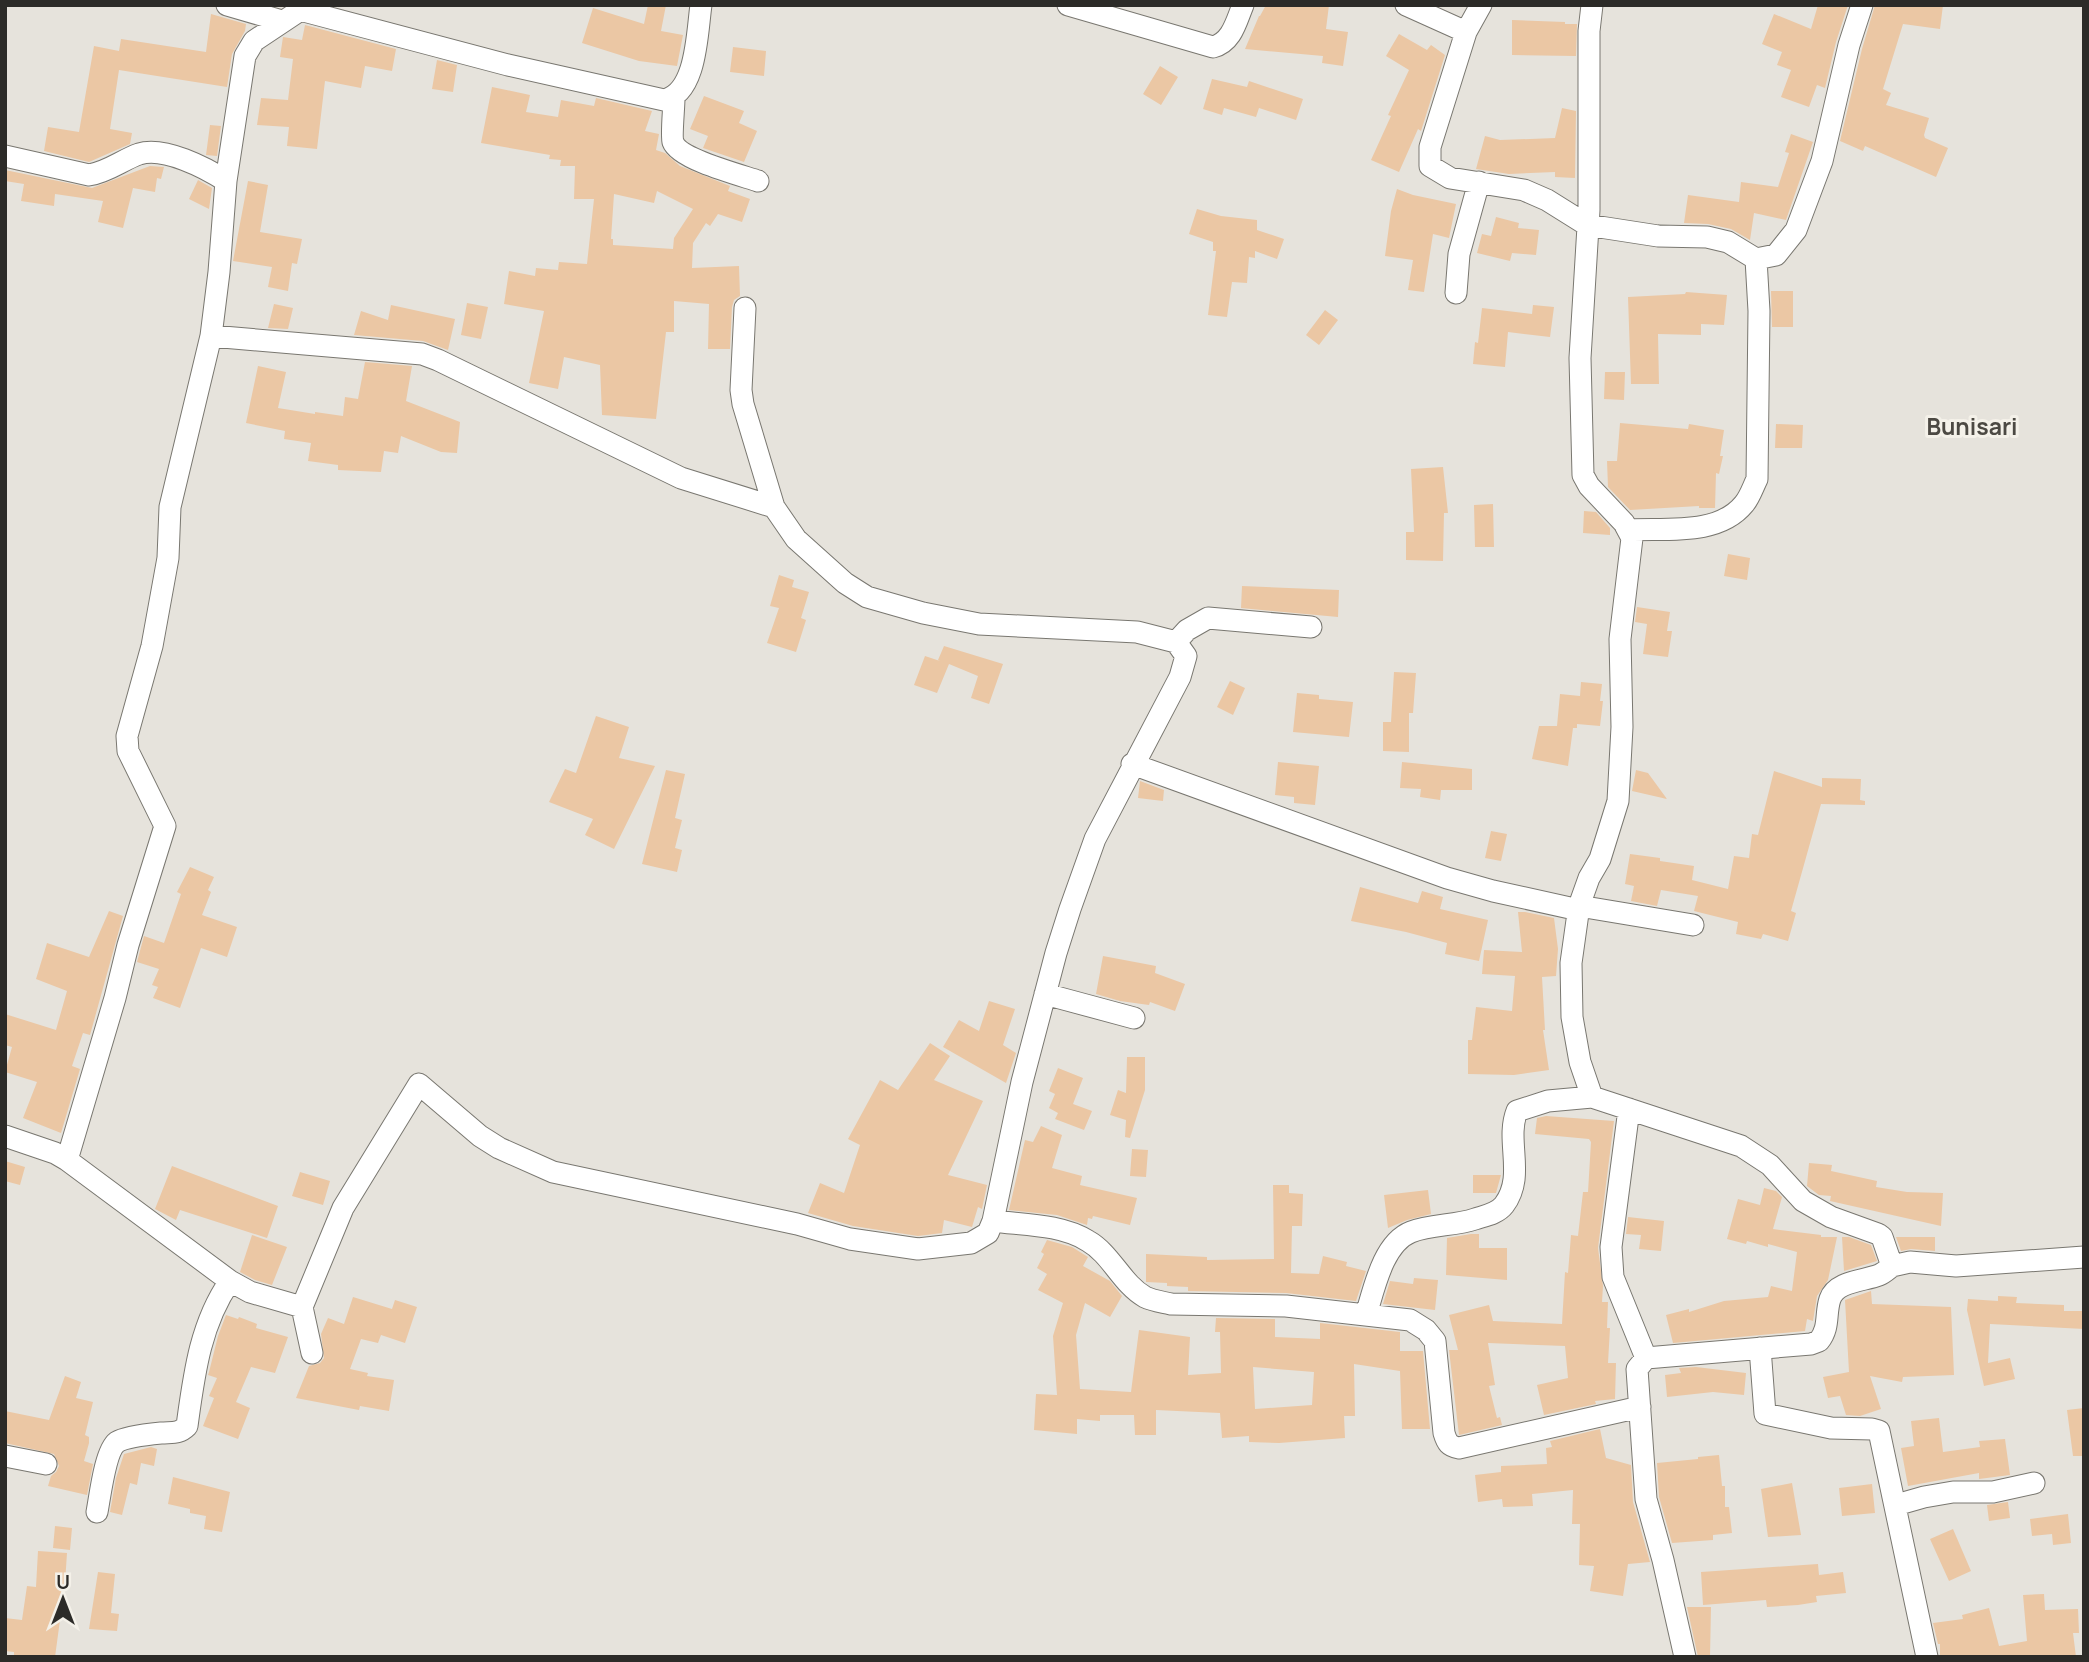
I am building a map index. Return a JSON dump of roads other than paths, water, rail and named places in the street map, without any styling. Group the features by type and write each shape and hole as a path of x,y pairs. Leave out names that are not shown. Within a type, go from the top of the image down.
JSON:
{"street":[{"path":"227,5 297,12 521,68 664,100 674,98"},
{"path":"701,5 693,64 684,85 674,98 672,140 678,150 758,181"},
{"path":"1068,5 1213,47 1223,44 1230,36 1235,7"},
{"path":"1406,5 1466,32"},
{"path":"1481,5 1466,32 1430,147 1430,166 1450,178 1524,190 1547,200 1587,225 1658,236 1707,237 1728,242 1756,258 1776,255 1796,230 1822,161 1849,45 1862,5"},
{"path":"1592,5 1589,30 1587,225 1580,358 1583,475 1589,486 1629,530 1632,538 1620,639 1622,727 1618,801 1600,859 1589,878 1579,908 1570,963 1572,1017 1580,1062 1592,1097"},
{"path":"67,1160 116,998 128,944 165,826 128,751 127,736 152,646 168,558 170,507 211,336 226,181 245,56 254,41 297,12"},
{"path":"5,156 89,175 100,173 140,153 155,153 202,166 226,181"},
{"path":"1456,293 1459,254 1479,182"},
{"path":"1629,530 1719,523 1734,514 1746,502 1757,479 1759,311 1756,258"},
{"path":"312,1353 302,1307 343,1208 419,1084 480,1136 526,1161 566,1175 797,1224 850,1239 918,1249 971,1242 988,1233 993,1222 1022,1082 1070,909 1095,839 1184,667 1185,656 1176,642 1137,632 979,624 923,613 867,597 845,583 796,538 774,507 743,404 741,390 745,308"},
{"path":"211,336 422,354 681,478 774,507"},
{"path":"1176,642 1187,630 1208,618 1311,626"},
{"path":"1132,764 1447,878 1493,891 1579,908 1693,925"},
{"path":"1045,994 1135,1018"},
{"path":"1366,1315 1390,1251 1410,1232 1466,1222 1492,1214 1503,1206 1515,1180 1513,1127 1517,1111 1548,1101 1592,1097 1741,1146 1769,1166 1803,1201 1831,1217 1882,1237 1892,1266"},
{"path":"1629,1109 1611,1247 1613,1277 1646,1358"},
{"path":"5,1136 55,1153 67,1160 230,1281 250,1292 302,1307"},
{"path":"993,1222 1056,1229 1087,1240 1110,1259 1144,1296 1158,1301 1180,1304 1286,1306 1410,1320 1426,1330 1435,1341 1444,1433 1447,1443 1452,1447 1459,1448 1640,1407"},
{"path":"1685,1657 1646,1499 1637,1369 1646,1358 1811,1344 1819,1341 1828,1324 1830,1298 1835,1293 1846,1285 1881,1275 1892,1266 1910,1262 1956,1266 2084,1257"},
{"path":"97,1512 108,1461 117,1442 160,1433 178,1433 187,1426 202,1338 218,1299 230,1281"},
{"path":"1760,1348 1765,1414 1831,1428 1879,1431 1927,1657"},
{"path":"5,1456 46,1464"},
{"path":"1896,1505 1933,1495 1993,1492 2034,1483"}],"district":[{"name":"Bunisari","path":"1972,427"}]}
